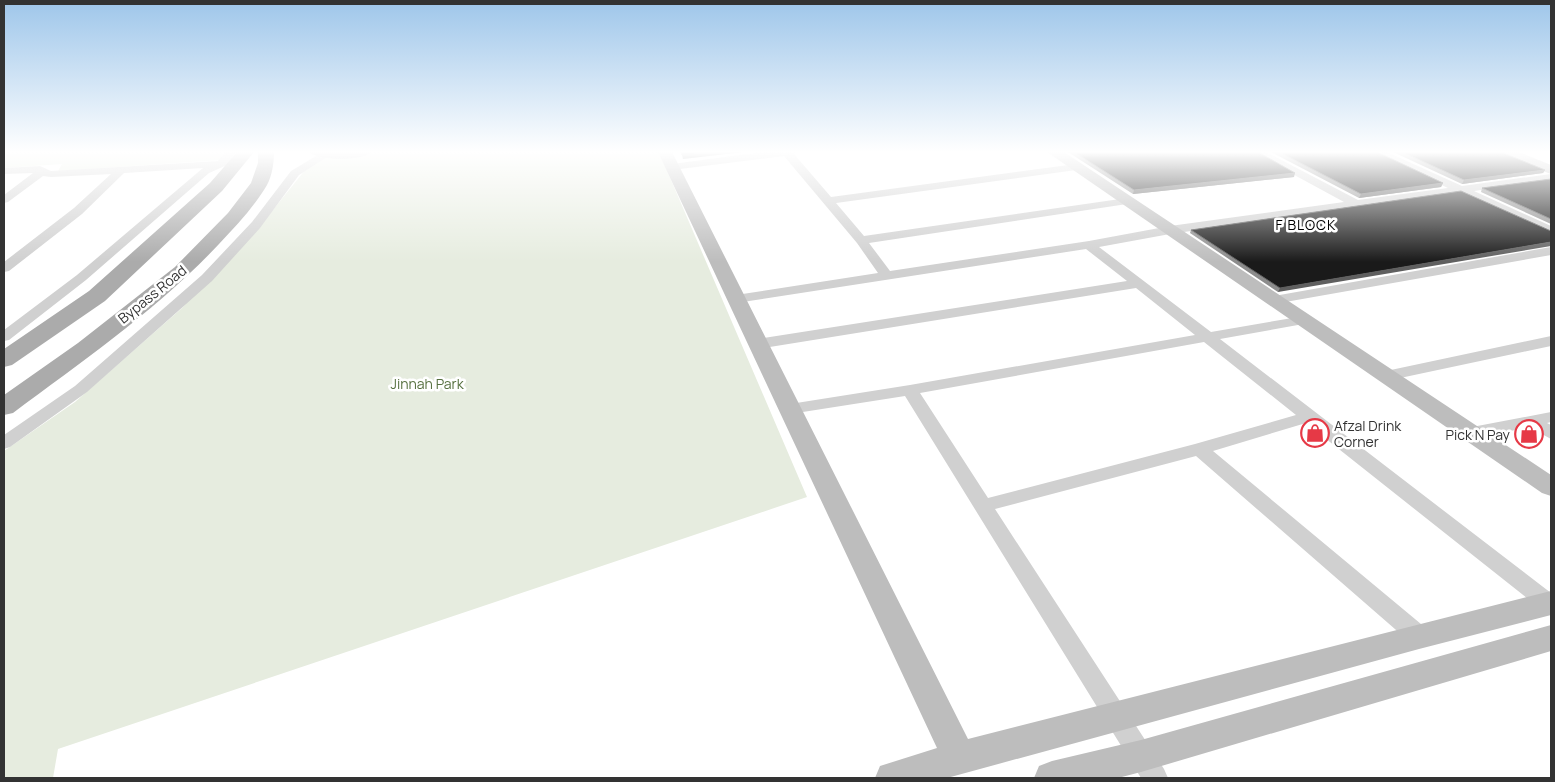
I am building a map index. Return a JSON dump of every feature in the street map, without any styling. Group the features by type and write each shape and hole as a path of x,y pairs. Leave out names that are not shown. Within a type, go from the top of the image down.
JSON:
{"main road":[{"path":"4,360 96,296 214,188"},
{"name":"Bypass Road","path":"4,407 86,348 182,272 234,216 256,188"}],"street":[{"path":"5,198 18,188"},
{"path":"4,268 78,211 102,188"},
{"path":"4,337 100,264 185,188"},
{"path":"4,443 80,390 207,278 256,225 285,188"},
{"path":"683,188 959,758"},
{"path":"817,188 861,240 887,276"},
{"path":"828,201 919,188"},
{"path":"1108,188 1551,486"},
{"path":"1326,188 1356,204"},
{"path":"1458,188 1551,230"},
{"path":"736,299 1089,245 1170,230 1471,188"},
{"path":"861,240 1127,201"},
{"path":"1089,245 1550,604"},
{"path":"1274,300 1551,251"},
{"path":"758,344 1137,284"},
{"path":"790,409 910,390 1304,320"},
{"path":"1386,376 1551,341"},
{"path":"910,390 1148,767"},
{"path":"982,506 1199,449 1308,417"},
{"path":"1472,434 1551,417"},
{"path":"1532,421 1551,433"},
{"path":"1199,449 1419,636"},
{"path":"893,778 959,758 1116,716 1419,636 1550,604"},
{"path":"1052,778 1148,767 1551,638"}],"green space":[{"name":"Jinnah Park","path":"290,188 675,188 807,497 58,749 53,778 4,778 4,451 75,402 182,308 256,225 264,221"}],"building":[{"path":"1350,188 1402,188 1361,194"},
{"path":"1483,188 1551,188 1551,219"},
{"path":"1461,191 1551,231 1551,242 1280,288 1191,230"}],"place":[{"name":"Afzal Drink Corner","path":"1315,433"},
{"name":"Pick N Pay","path":"1529,434"}],"district":[{"name":"F BLOCK","path":"1306,224"}]}
